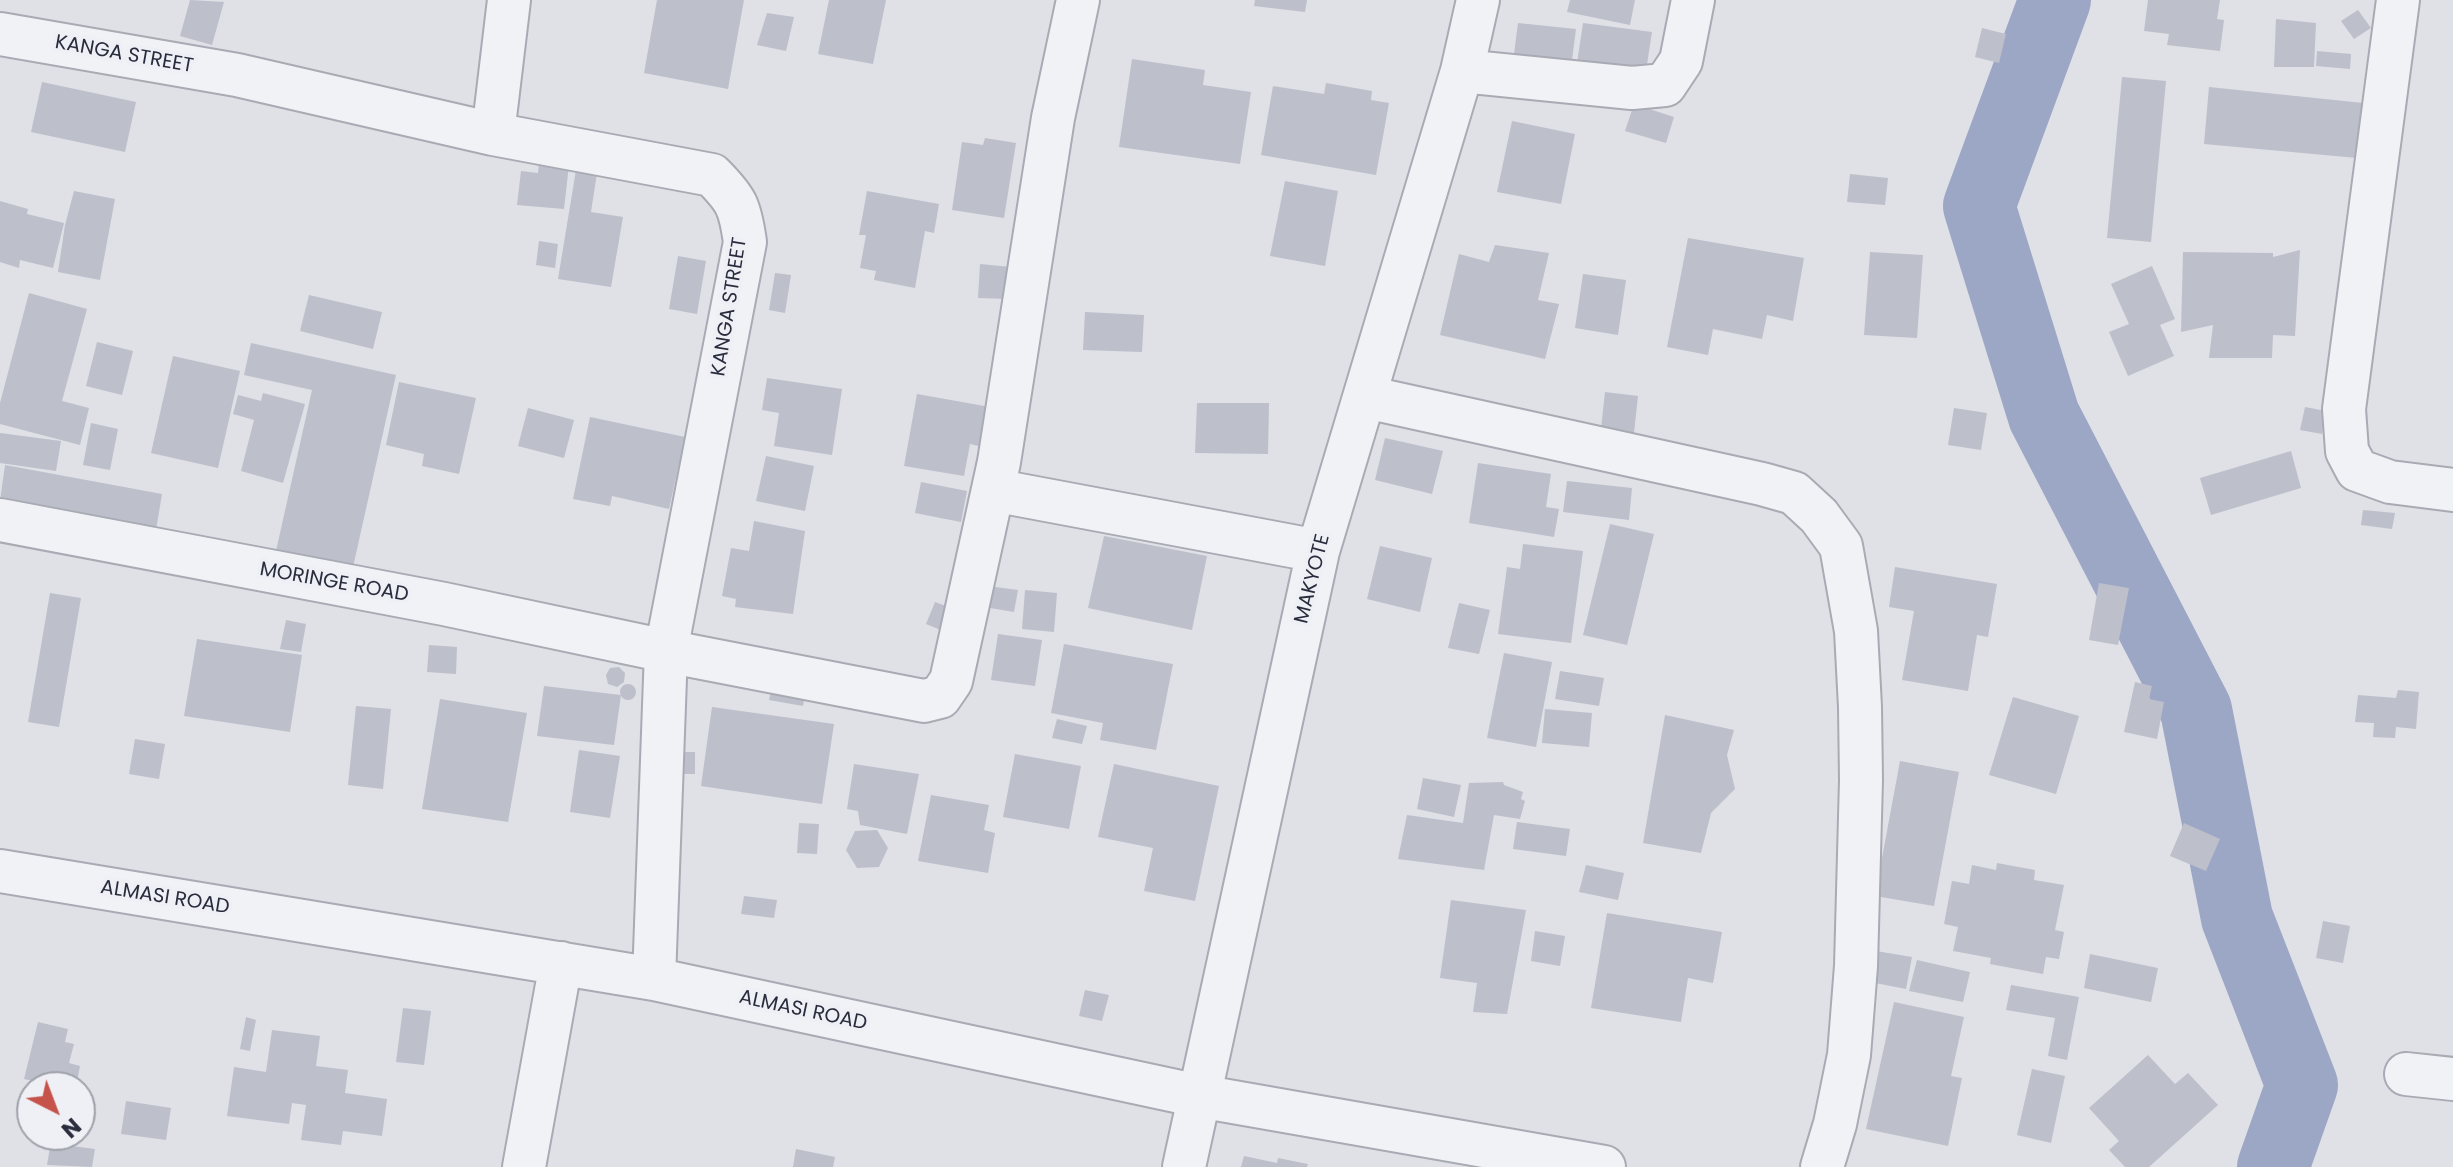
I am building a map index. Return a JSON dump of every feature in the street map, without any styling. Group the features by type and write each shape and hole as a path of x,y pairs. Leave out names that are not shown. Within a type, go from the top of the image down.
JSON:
{"street":[{"path":"493,134 509,0"},
{"name":"MORINGE ROAD","path":"0,520 444,604 924,701 940,697 951,681 999,462 1053,118 1078,0"},
{"name":"MAKYOTE","path":"1184,1167 1318,551 1462,71 1478,0"},
{"path":"1462,71 1632,88 1665,85 1681,61 1693,0"},
{"path":"2398,0 2344,409 2347,451 2357,470 2390,482 2453,490"},
{"name":"KANGA STREET","path":"0,34 237,75 493,134 712,175 732,195 742,218 745,242 666,651 654,979"},
{"path":"1366,397 1794,493 1819,516 1841,546 1856,631 1860,707 1859,908 1849,1055 1835,1124 1822,1167"},
{"path":"993,490 1318,551"},
{"name":"ALMASI ROAD","path":"0,871 654,979 1199,1096 1604,1167"},
{"path":"524,1167 561,963"},
{"path":"2406,1074 2453,1079"}],"building":[{"path":"190,0 224,2 212,45 180,36"},
{"path":"657,0 744,0 728,89 644,73"},
{"path":"829,0 886,0 873,64 818,54"},
{"path":"1255,0 1307,0 1305,12 1254,6"},
{"path":"1570,0 1635,0 1630,25 1567,12"},
{"path":"2148,0 2220,0 2217,19 2224,20 2220,51 2167,45 2169,34 2144,31"},
{"path":"2358,10 2371,28 2354,39 2341,21"},
{"path":"767,13 794,17 786,51 757,45"},
{"path":"2276,19 2316,23 2314,67 2274,67"},
{"path":"1518,23 1576,29 1572,60 1514,54"},
{"path":"1583,23 1652,32 1646,71 1577,63"},
{"path":"1982,28 2006,34 1999,63 1975,57"},
{"path":"2317,51 2351,54 2350,69 2316,66"},
{"path":"1132,59 1205,70 1203,85 1251,92 1240,164 1119,147"},
{"path":"2122,77 2166,81 2151,242 2107,238"},
{"path":"42,82 136,102 125,152 31,132"},
{"path":"1326,83 1372,91 1371,100 1389,103 1376,175 1261,155 1273,86 1324,94"},
{"path":"2209,87 2363,103 2357,158 2204,144"},
{"path":"1634,104 1674,117 1666,143 1625,131"},
{"path":"1512,121 1575,134 1561,204 1497,192"},
{"path":"985,138 1016,143 1004,218 952,210 962,142 983,145"},
{"path":"539,162 569,165 564,209 517,205 521,171 538,173"},
{"path":"576,170 597,173 591,212 623,217 611,287 558,279"},
{"path":"1850,174 1888,178 1885,205 1847,202"},
{"path":"1285,181 1338,191 1325,266 1270,256"},
{"path":"74,191 115,199 100,280 58,272"},
{"path":"867,191 939,204 934,233 925,231 915,288 874,280 876,271 860,268 866,235 859,235"},
{"path":"0,201 28,209 27,214 64,223 53,268 20,260 19,268 0,262"},
{"path":"1688,238 1804,258 1793,321 1767,315 1762,339 1713,329 1708,355 1667,347"},
{"path":"539,241 558,244 555,268 536,265"},
{"path":"1495,245 1549,253 1538,300 1559,304 1545,359 1440,335 1459,254 1489,262"},
{"path":"2300,250 2295,336 2273,335 2272,358 2209,358 2213,325 2181,332 2183,252 2273,253 2273,257"},
{"path":"1870,252 1923,255 1917,338 1864,335"},
{"path":"678,256 706,261 697,314 669,309"},
{"path":"980,264 1011,267 1008,299 978,298"},
{"path":"2152,266 2175,319 2160,325 2174,356 2128,376 2109,332 2129,324 2111,284"},
{"path":"775,273 791,275 785,313 769,310"},
{"path":"1583,274 1626,280 1618,335 1575,328"},
{"path":"29,293 87,309 62,401 89,408 80,445 0,424 0,403"},
{"path":"309,295 382,312 373,349 300,331"},
{"path":"1085,312 1144,315 1142,352 1083,350"},
{"path":"97,342 133,351 122,395 86,386"},
{"path":"251,343 396,375 353,567 276,551 312,390 244,375"},
{"path":"173,356 240,371 218,468 151,453"},
{"path":"767,378 842,389 832,455 774,446 779,413 762,410"},
{"path":"399,382 476,398 459,474 422,466 424,454 386,445"},
{"path":"1605,392 1638,396 1633,442 1600,438"},
{"path":"263,393 305,404 283,483 241,471 254,420 233,414 238,395 261,401"},
{"path":"917,394 990,407 983,447 970,444 964,476 904,466"},
{"path":"1197,403 1269,403 1268,454 1195,453"},
{"path":"2305,407 2326,411 2322,434 2300,430"},
{"path":"528,408 574,420 564,458 518,446"},
{"path":"1954,408 1987,413 1981,450 1948,445"},
{"path":"590,417 685,437 669,509 612,496 610,506 573,499"},
{"path":"91,423 118,429 110,470 83,465"},
{"path":"0,433 61,441 56,471 0,463"},
{"path":"1385,438 1443,451 1432,494 1375,480"},
{"path":"2291,451 2301,488 2211,515 2200,478"},
{"path":"766,456 814,466 805,511 756,501"},
{"path":"1478,463 1551,474 1546,507 1559,509 1554,537 1469,523"},
{"path":"5,465 162,494 156,530 0,501"},
{"path":"1567,481 1632,488 1629,520 1563,512"},
{"path":"921,482 967,491 961,522 915,513"},
{"path":"2363,510 2395,513 2392,529 2361,525"},
{"path":"754,521 805,531 793,614 735,607 736,599 722,596 731,548 749,551"},
{"path":"1610,524 1654,534 1627,645 1583,635"},
{"path":"1104,536 1207,556 1192,630 1088,608"},
{"path":"1523,544 1583,551 1571,643 1498,634 1507,567 1520,569"},
{"path":"1380,546 1432,558 1420,612 1367,599"},
{"path":"1895,567 1997,584 1988,637 1977,635 1968,691 1902,680 1914,611 1889,607"},
{"path":"2099,583 2129,588 2118,645 2089,640"},
{"path":"988,586 1018,590 1014,612 984,607"},
{"path":"1025,590 1057,593 1054,632 1022,629"},
{"path":"50,593 81,598 59,727 28,722"},
{"path":"935,602 957,610 948,633 926,624"},
{"path":"1459,603 1490,610 1479,654 1448,648"},
{"path":"286,620 306,624 301,652 280,649"},
{"path":"998,634 1042,640 1035,686 991,680"},
{"path":"197,639 302,655 290,732 184,716"},
{"path":"1064,644 1173,664 1156,750 1100,740 1103,723 1051,713"},
{"path":"429,645 457,647 456,674 427,672"},
{"path":"1504,653 1552,662 1536,747 1487,738"},
{"path":"619,667 625,673 624,682 617,687 608,684 606,675 610,668"},
{"path":"1560,671 1604,678 1599,706 1555,699"},
{"path":"773,682 806,688 803,706 769,700"},
{"path":"2135,682 2152,686 2149,699 2164,702 2157,739 2124,732"},
{"path":"628,684 636,692 628,700 620,692"},
{"path":"544,686 621,695 614,745 537,736"},
{"path":"2398,690 2419,692 2416,729 2396,727 2395,738 2373,737 2374,723 2355,722 2358,695 2396,698"},
{"path":"2013,697 2079,716 2056,794 1989,775"},
{"path":"440,699 527,713 508,822 422,809"},
{"path":"356,706 391,709 383,789 348,785"},
{"path":"712,707 834,724 822,804 701,786"},
{"path":"1545,709 1592,713 1589,747 1542,743"},
{"path":"1665,715 1734,730 1727,755 1735,789 1711,813 1701,853 1643,843"},
{"path":"1057,719 1087,726 1082,744 1052,738"},
{"path":"135,739 165,744 159,779 129,774"},
{"path":"579,750 620,756 610,818 570,812"},
{"path":"679,752 695,752 695,774 679,774"},
{"path":"1015,754 1081,766 1069,829 1003,817"},
{"path":"1900,761 1959,772 1934,906 1875,896"},
{"path":"854,764 919,774 907,834 860,825 858,811 847,809"},
{"path":"1114,764 1219,786 1195,901 1144,891 1153,848 1098,837"},
{"path":"1423,778 1461,785 1454,817 1417,809"},
{"path":"1503,782 1523,792 1521,799 1525,801 1520,819 1494,815 1484,870 1398,859 1407,815 1463,823 1469,783"},
{"path":"931,795 989,805 984,830 995,833 988,873 918,861"},
{"path":"1517,822 1570,829 1566,856 1513,849"},
{"path":"799,823 819,824 817,854 797,853"},
{"path":"2184,823 2220,839 2206,871 2170,856"},
{"path":"877,830 888,848 879,867 857,868 846,850 855,831"},
{"path":"1997,863 2035,870 2034,880 2064,885 2055,930 2064,932 2059,959 2046,957 2043,974 1990,964 1991,958 1953,951 1958,927 1944,924 1952,881 1969,884 1972,865 1996,870"},
{"path":"1586,865 1624,873 1618,900 1579,892"},
{"path":"744,896 777,900 774,918 741,914"},
{"path":"1451,900 1526,910 1507,1014 1473,1012 1477,983 1440,978"},
{"path":"1607,913 1722,932 1713,983 1688,978 1681,1022 1591,1008"},
{"path":"2323,921 2350,926 2343,963 2316,958"},
{"path":"1535,931 1565,936 1560,966 1531,961"},
{"path":"1876,951 1912,957 1906,989 1870,982"},
{"path":"2090,954 2158,968 2151,1002 2084,988"},
{"path":"1917,960 1970,972 1963,1002 1909,991"},
{"path":"2011,985 2079,997 2067,1060 2048,1056 2055,1018 2006,1010"},
{"path":"1085,990 1109,995 1102,1021 1079,1016"},
{"path":"1894,1002 1964,1017 1951,1076 1962,1078 1948,1146 1866,1129"},
{"path":"403,1008 431,1011 424,1065 396,1062"},
{"path":"246,1017 256,1020 250,1051 240,1049"},
{"path":"38,1022 68,1029 65,1042 74,1044 69,1063 80,1066 79,1071 26,1071"},
{"path":"272,1030 320,1036 316,1066 348,1070 345,1093 387,1099 382,1136 343,1131 341,1145 301,1140 306,1105 292,1103 289,1124 227,1116 234,1067 266,1072"},
{"path":"2148,1055 2175,1084 2188,1073 2218,1105 2149,1167 2125,1167 2109,1150 2119,1141 2089,1108"},
{"path":"2032,1069 2065,1076 2051,1143 2017,1135"},
{"path":"126,1101 171,1108 166,1140 121,1134"},
{"path":"796,1149 835,1157 833,1167 793,1167"},
{"path":"49,1151 95,1151 92,1167 47,1165"},
{"path":"1244,1156 1277,1163 1278,1158 1308,1164 1307,1167 1241,1167"}],"waterway":[{"path":"2055,0 1979,206 2044,416 2196,710 2237,918 2302,1085 2273,1167"}]}
